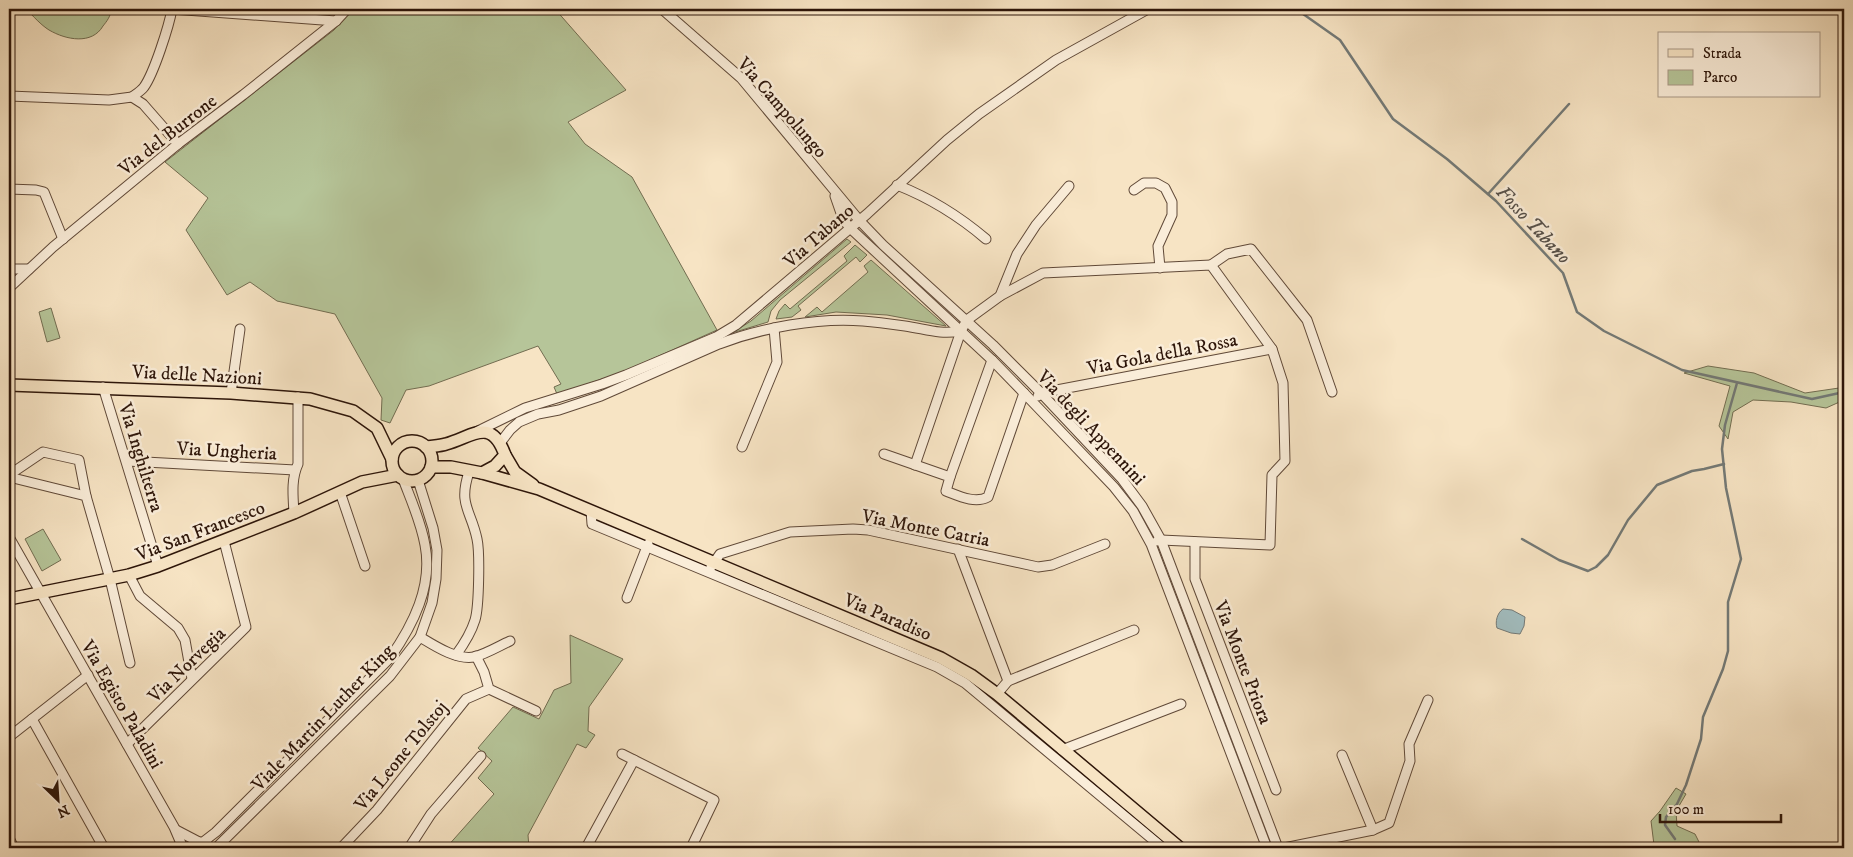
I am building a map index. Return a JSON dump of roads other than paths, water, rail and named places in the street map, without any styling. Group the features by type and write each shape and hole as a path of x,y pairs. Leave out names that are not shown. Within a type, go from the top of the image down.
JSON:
{"main road":[{"name":"Via delle Nazioni","path":"9,385 104,387 298,397 353,411 377,428 397,469"},
{"path":"426,447 447,444 477,432 491,435 500,443 515,472 538,489"},
{"path":"408,442 420,443 426,447 431,456 431,467 424,477 418,480 397,469 398,448 408,442"},
{"path":"482,473 495,466 505,455"},
{"path":"431,467 451,467 482,473 538,489"},
{"name":"Via San Francesco","path":"9,600 128,575 158,566 294,513 362,482 397,469"},
{"name":"Via Paradiso","path":"538,489 591,511 649,542 942,658 971,675 997,694 1180,848"}],"street":[{"path":"9,96 109,100 132,97 144,87 156,59 172,9 336,21"},
{"name":"Via del Burrone","path":"9,288 63,239 178,144 243,96 336,21 347,9"},
{"name":"Via Campolungo","path":"662,9 742,78 859,220"},
{"name":"Via Tabano","path":"477,432 525,408 602,384 716,337 749,315 850,228 947,140 1017,86 1056,60 1148,9"},
{"path":"132,97 143,104 178,144"},
{"path":"1134,190 1144,183 1156,184 1165,188 1172,202 1172,215 1158,246 1160,268"},
{"path":"897,185 940,206 969,224 986,239"},
{"path":"1000,296 1017,254 1036,225 1069,186"},
{"path":"9,189 44,192 63,239"},
{"name":"Via Campolungo","path":"832,189 843,220 850,228"},
{"name":"Via degli Appennini","path":"859,220 883,245 967,320 1041,393 1122,479 1142,506 1161,540 1278,848"},
{"name":"Via degli Appennini","path":"850,228 992,360 1114,487 1133,512 1151,544 1267,848"},
{"path":"915,465 961,331 967,320 1000,296 1043,273 1211,266 1227,254 1251,249 1306,320 1332,392"},
{"path":"1151,544 1161,540 1270,546 1272,474 1285,461 1283,383 1272,349 1211,266"},
{"path":"9,269 29,269"},
{"path":"500,443 510,430 526,419 602,396 739,336 774,328 827,322 860,321 904,326 944,334 961,331"},
{"path":"742,447 777,362 774,328"},
{"path":"231,393 240,330"},
{"name":"Via Gola della Rossa","path":"1031,400 1041,393 1272,349"},
{"path":"992,360 946,491 972,500 984,500 988,497 1024,393"},
{"name":"Via Inghilterra","path":"104,387 158,566"},
{"path":"294,513 292,489 295,470 298,464 298,397"},
{"path":"9,476 43,452 79,460 86,496 110,579 130,663"},
{"path":"884,454 950,477"},
{"name":"Via Ungheria","path":"127,461 295,470"},
{"name":"Viale Martin Luther King","path":"190,848 216,832 383,665 406,636 416,615 426,575 425,545 397,469"},
{"path":"456,654 476,618 480,552 477,537 466,509 464,486 469,472"},
{"path":"9,476 86,496"},
{"name":"Viale Martin Luther King","path":"201,842 214,848 390,676 420,637 432,603 436,579 436,550 433,528 418,480"},
{"path":"340,492 365,566"},
{"name":"Via Monte Catria","path":"710,567 720,554 790,532 868,530 1038,567 1052,565 1105,544"},
{"name":"Via Egisto Paladini","path":"9,537 176,830 183,848"},
{"name":"Via Norvegia","path":"127,744 246,628 224,541"},
{"path":"627,598 649,542"},
{"name":"Via Monte Priora","path":"1195,542 1195,579 1276,790"},
{"path":"958,549 1008,681"},
{"path":"710,567 937,667 965,683 1163,848"},
{"path":"128,575 140,596 178,628 185,640 192,679"},
{"path":"997,694 1008,681 1134,630"},
{"path":"420,637 436,646 466,657 476,656 510,642"},
{"path":"476,656 489,689 536,711"},
{"path":"9,737 88,675"},
{"name":"Via Leone Tolstoj","path":"341,848 377,810 466,699 489,689"},
{"path":"1284,848 1319,844 1374,830 1388,823 1410,761 1409,744 1428,700"},
{"path":"1062,750 1180,704"},
{"path":"32,719 104,848"},
{"path":"622,754 714,800 691,848"},
{"path":"1342,755 1374,830"},
{"path":"410,848 431,814 481,756"},
{"path":"586,848 634,760"},
{"path":"176,830 201,842"},
{"path":"9,838 14,848"}],"water":[{"path":"1503,609 1512,610 1525,617 1524,626 1520,634 1497,628 1497,618"}],"waterway":[{"name":"Fosso Tabano","path":"1296,9 1340,40 1393,119 1447,159 1496,201 1563,273 1577,312 1604,331 1682,370 1812,399 1844,392"},
{"path":"1488,194 1569,104"},
{"path":"1675,839 1665,825 1666,817 1677,804 1686,785 1701,739 1703,717 1723,669 1728,651 1728,602 1741,559 1726,488 1722,449 1725,425 1737,383"},
{"path":"1522,539 1559,560 1588,571 1596,567 1608,555 1628,520 1657,485 1692,471 1724,464"}]}
